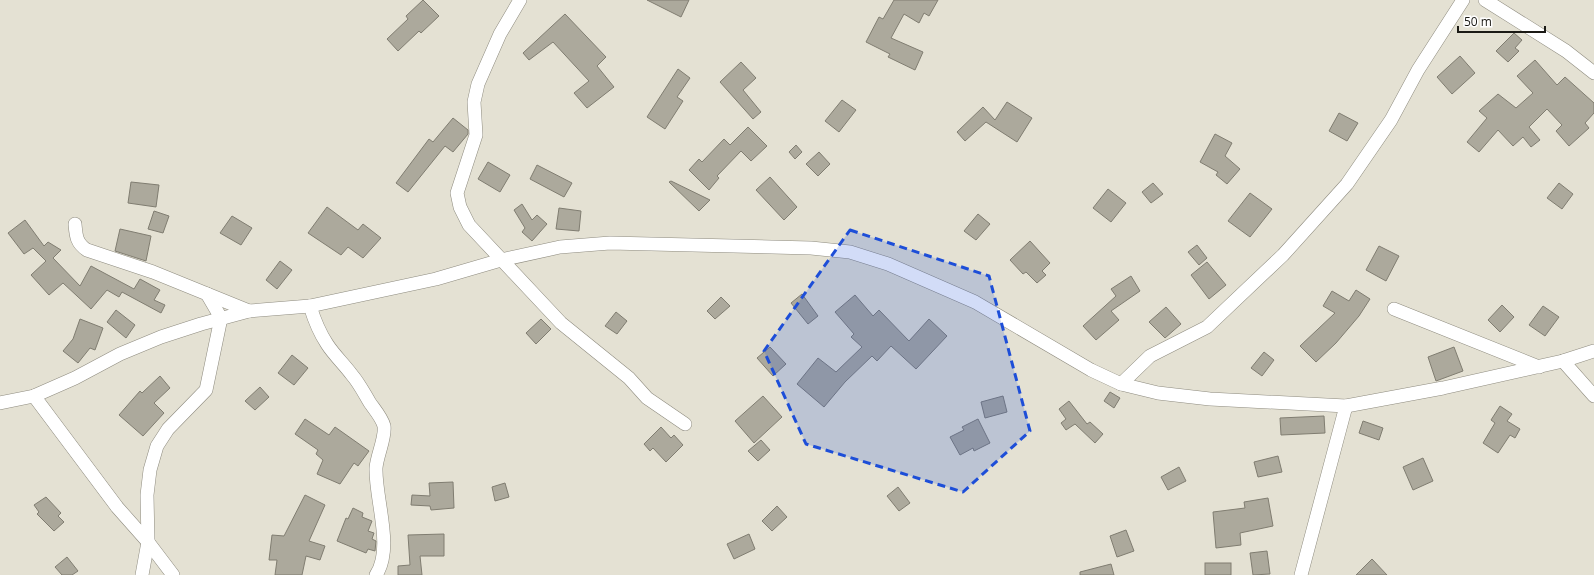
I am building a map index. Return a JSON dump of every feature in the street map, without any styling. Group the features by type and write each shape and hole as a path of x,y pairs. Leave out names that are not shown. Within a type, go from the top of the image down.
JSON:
{"street":[{"path":"520,0 500,34 486,62 478,84 474,102 476,135 457,193 460,207 469,225 561,323 629,378 647,398 685,424"},
{"path":"1121,384 1150,356 1207,327 1283,255 1347,184 1392,120 1418,70 1463,0"},
{"path":"1486,0 1566,51 1594,73"},
{"path":"76,224 78,241 81,246 87,250 208,294 249,311"},
{"path":"0,403 34,396 75,378 120,354 161,337 221,318 249,311 310,306 436,279 501,260 560,248 610,244 811,248 850,252 888,264 975,302 1090,370 1121,384 1158,393 1210,399 1346,406 1443,388 1539,367 1594,351"},
{"path":"142,575 148,542 147,495 150,470 157,446 168,429 206,390 221,318 208,294"},
{"path":"310,306 321,335 352,375 379,415 384,427 384,436 377,458 376,483 384,536 382,556 379,570 376,575"},
{"path":"1394,309 1539,367"},
{"path":"1563,361 1594,396"},
{"path":"34,396 117,507 148,542 173,575"},
{"path":"1301,575 1346,406"}],"highlighted area":[{"path":"850,230 989,276 1030,431 963,492 806,444 764,351"}],"building":[{"path":"423,0 439,16 421,33 419,31 398,51 387,39 408,19 406,16"},
{"path":"647,0 689,0 681,17"},
{"path":"894,0 938,0 929,16 924,13 919,23 904,14 891,38 923,52 915,70 888,57 890,54 866,42 879,17 883,19"},
{"path":"565,14 606,57 597,66 614,87 587,108 574,93 589,81 553,42 529,60 523,53"},
{"path":"1514,33 1522,40 1515,48 1519,51 1508,62 1496,51"},
{"path":"1460,56 1475,73 1452,94 1437,77"},
{"path":"1535,60 1557,85 1565,77 1594,103 1594,113 1585,123 1589,128 1569,146 1556,131 1562,125 1547,109 1529,127 1540,140 1531,147 1523,137 1513,146 1498,130 1479,152 1467,142 1487,118 1479,111 1498,94 1516,108 1533,93 1517,76"},
{"path":"741,62 756,78 743,90 761,112 753,119 720,82"},
{"path":"678,69 690,78 677,97 683,101 665,129 647,117"},
{"path":"842,100 856,110 839,132 825,121"},
{"path":"1007,102 1032,118 1017,142 986,122 965,141 957,132 983,107 995,120"},
{"path":"1339,113 1358,123 1347,141 1329,131"},
{"path":"453,118 468,130 468,134 453,152 445,146 408,192 396,183 429,139 433,142"},
{"path":"748,127 767,146 751,161 741,151 717,176 719,178 709,190 689,170 699,159 702,162 724,139 730,145"},
{"path":"1215,134 1232,143 1225,156 1240,169 1227,184 1216,175 1218,172 1200,162"},
{"path":"796,145 802,152 795,159 789,152"},
{"path":"819,152 830,164 818,176 806,164"},
{"path":"488,162 510,175 500,192 478,179"},
{"path":"537,165 572,183 564,197 530,179"},
{"path":"770,177 797,207 784,220 756,190"},
{"path":"671,181 710,200 699,211 669,182"},
{"path":"131,182 159,185 156,207 128,203"},
{"path":"1153,183 1163,194 1151,203 1142,192"},
{"path":"1559,183 1573,194 1562,209 1547,198"},
{"path":"1108,189 1126,203 1111,222 1093,208"},
{"path":"1250,193 1272,209 1250,237 1228,221"},
{"path":"522,204 532,220 537,215 547,224 532,241 522,232 525,228 514,210"},
{"path":"327,207 358,230 363,224 381,238 363,258 348,247 341,255 308,233"},
{"path":"559,208 581,211 579,231 556,229"},
{"path":"154,211 169,216 163,233 148,229"},
{"path":"978,214 990,224 976,240 964,231"},
{"path":"232,216 252,228 241,245 220,233"},
{"path":"25,220 44,246 48,242 61,250 53,258 80,286 91,266 134,289 140,279 160,290 154,300 165,305 161,313 122,292 119,297 107,290 91,309 63,283 49,295 31,275 46,261 33,248 24,254 8,233"},
{"path":"120,229 151,236 146,261 115,251"},
{"path":"1030,241 1050,263 1042,271 1046,275 1037,283 1026,272 1023,274 1010,260"},
{"path":"1197,245 1207,258 1199,265 1188,252"},
{"path":"1379,246 1399,256 1386,281 1366,270"},
{"path":"280,261 292,270 277,289 266,280"},
{"path":"1207,262 1226,285 1209,299 1191,275"},
{"path":"1131,276 1140,291 1111,311 1119,320 1096,340 1083,326 1116,296 1111,289"},
{"path":"1356,290 1370,299 1359,316 1336,343 1316,362 1300,346 1335,313 1323,306 1332,291 1349,301"},
{"path":"802,294 818,316 808,324 791,303"},
{"path":"855,295 873,316 879,310 909,341 929,319 947,336 916,369 891,346 877,361 872,356 845,382 824,407 797,384 818,358 836,372 862,347 851,337 854,334 835,312"},
{"path":"721,297 730,306 715,319 707,311"},
{"path":"1502,305 1514,317 1500,332 1488,320"},
{"path":"1543,306 1559,317 1545,336 1529,325"},
{"path":"1166,307 1181,324 1165,338 1149,322"},
{"path":"116,310 135,325 126,338 107,322"},
{"path":"616,312 627,321 617,334 605,326"},
{"path":"80,319 103,328 95,350 90,348 78,363 63,351 73,339"},
{"path":"541,319 551,329 536,344 526,333"},
{"path":"770,347 786,364 773,376 757,358"},
{"path":"1454,347 1463,371 1436,381 1428,357"},
{"path":"1264,352 1274,360 1262,376 1251,368"},
{"path":"292,355 308,368 294,385 278,373"},
{"path":"160,376 170,388 154,403 164,413 143,436 119,415 140,391 142,393"},
{"path":"260,387 269,397 255,410 245,401"},
{"path":"1110,392 1120,398 1114,408 1104,401"},
{"path":"763,396 782,417 754,443 735,421"},
{"path":"1003,396 1007,412 985,418 981,402"},
{"path":"1069,401 1087,424 1090,422 1103,434 1095,443 1075,424 1066,430 1061,423 1066,419 1059,409"},
{"path":"1500,406 1512,414 1507,421 1520,429 1515,438 1510,435 1498,453 1483,443 1495,423 1491,420"},
{"path":"1324,416 1325,433 1281,435 1280,418"},
{"path":"305,419 329,435 335,427 369,451 358,466 354,463 340,484 317,474 323,460 316,454 318,450 295,434"},
{"path":"978,419 990,443 974,451 973,448 960,455 950,437 964,430 962,427"},
{"path":"1363,421 1383,428 1379,440 1359,433"},
{"path":"661,427 671,438 674,435 683,445 666,462 653,448 650,451 644,444"},
{"path":"761,440 770,450 758,461 748,451"},
{"path":"1278,456 1282,472 1258,477 1254,462"},
{"path":"1423,458 1433,481 1413,490 1403,467"},
{"path":"1179,467 1186,481 1168,490 1161,477"},
{"path":"453,482 454,508 431,510 430,506 411,505 412,495 430,496 429,483"},
{"path":"505,483 509,497 495,501 492,487"},
{"path":"898,487 910,503 899,511 887,496"},
{"path":"305,495 325,505 309,541 325,546 320,560 306,556 302,575 275,575 277,560 269,560 272,535 284,536"},
{"path":"46,497 61,513 58,516 64,522 54,531 37,514 39,512 34,505"},
{"path":"1268,498 1273,526 1240,533 1241,545 1216,548 1213,512 1245,508 1244,502"},
{"path":"777,506 787,517 772,531 762,521"},
{"path":"353,508 363,513 362,517 372,521 368,531 374,533 372,539 376,541 375,551 368,549 366,553 337,541 346,518 348,519"},
{"path":"1126,530 1134,551 1117,557 1110,536"},
{"path":"444,534 444,556 420,556 422,575 398,575 398,566 410,565 408,535"},
{"path":"749,534 755,549 734,559 727,544"},
{"path":"1267,551 1270,574 1253,575 1250,553"},
{"path":"67,557 78,571 72,575 62,575 55,567"},
{"path":"1372,559 1387,575 1356,575"},
{"path":"1205,563 1231,563 1231,575 1205,575"},
{"path":"1111,564 1114,575 1080,575 1080,572"}]}
